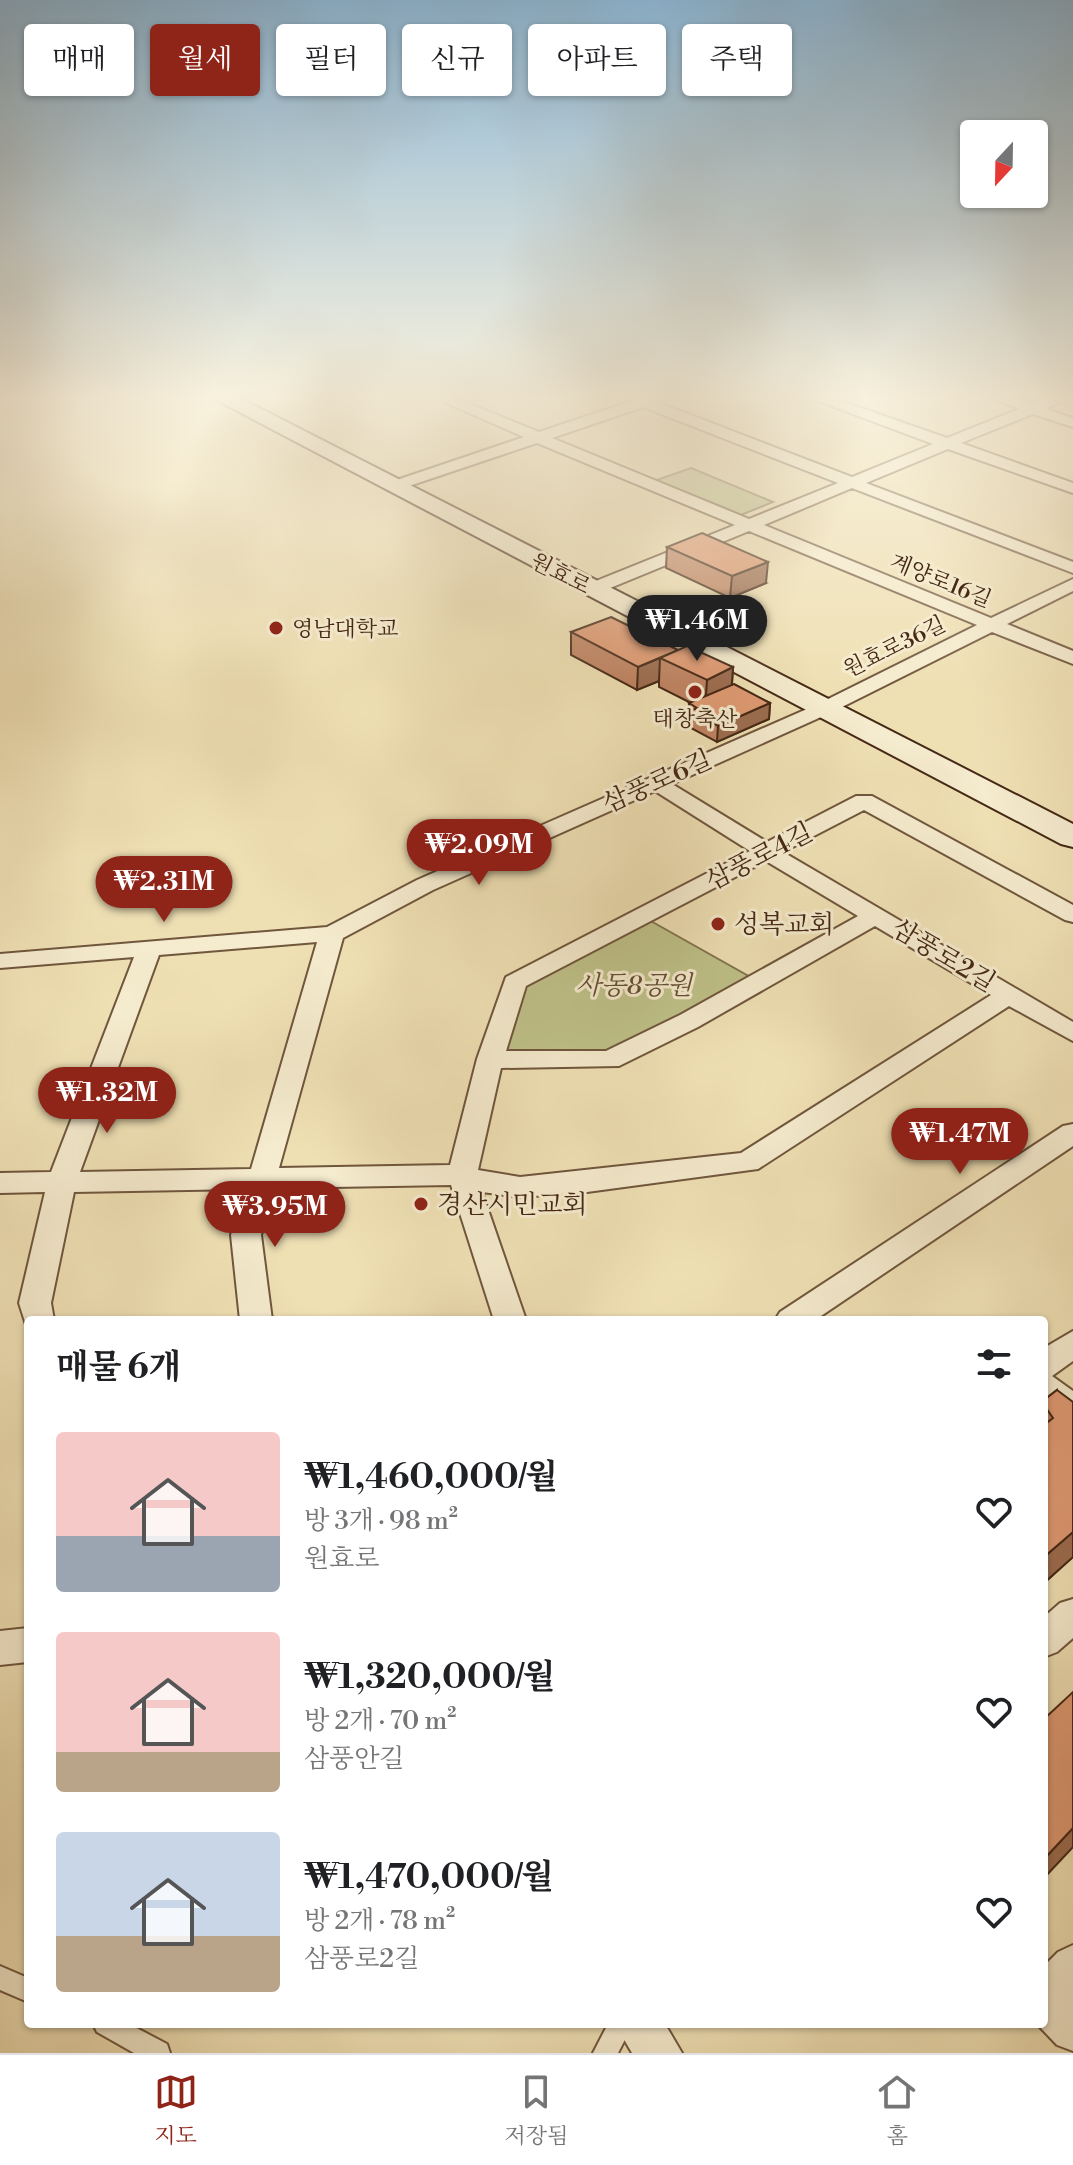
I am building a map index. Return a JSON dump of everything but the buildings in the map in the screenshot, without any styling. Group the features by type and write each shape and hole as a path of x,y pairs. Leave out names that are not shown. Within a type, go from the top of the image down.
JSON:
{"main road":[{"name":"원효로","path":"405,492 1073,837"}],"street":[{"name":"계양로16길","path":"669,492 1073,658"},
{"path":"592,589 831,492"},
{"path":"875,492 1073,568"},
{"name":"원효로36길","path":"823,709 1073,584"},
{"name":"삼풍로6길","path":"332,934 425,885 823,709"},
{"name":"삼풍로2길","path":"655,782 1073,1033"},
{"name":"삼풍로4길","path":"462,1175 490,1059 515,982 864,801 1073,915"},
{"name":"삼풍로2길","path":"490,1059 610,1060 689,1021 878,915"},
{"path":"0,961 332,934 246,1235 256,1316"},
{"path":"37,1316 35,1303 62,1182 149,950"},
{"name":"삼풍로2길","path":"462,1175 490,1184 520,1187 748,1162 1011,994"},
{"path":"797,1316 1073,1133"},
{"path":"0,1183 462,1175 509,1316"},
{"path":"1048,1363 1073,1343"},
{"path":"1048,1389 1073,1409"},
{"path":"1048,1637 1073,1615"},
{"path":"0,1648 24,1645"},
{"path":"1048,1995 1073,1967"},
{"path":"1048,2003 1073,2029"},
{"path":"640,2028 660,2053"}],"lane":[{"path":"0,1978 24,1988"},
{"path":"112,2028 158,2053"},
{"path":"605,2053 619,2028"}],"green space":[{"path":"675,492 748,492 773,502 736,517"},
{"name":"사동8공원","path":"649,920 752,978 608,1056 503,1050 521,989"}],"place":[{"name":"영남대학교","path":"276,628"},
{"name":"태창축산","path":"695,692"},
{"name":"성복교회","path":"718,924"},
{"name":"경산시민교회","path":"421,1204"}]}
